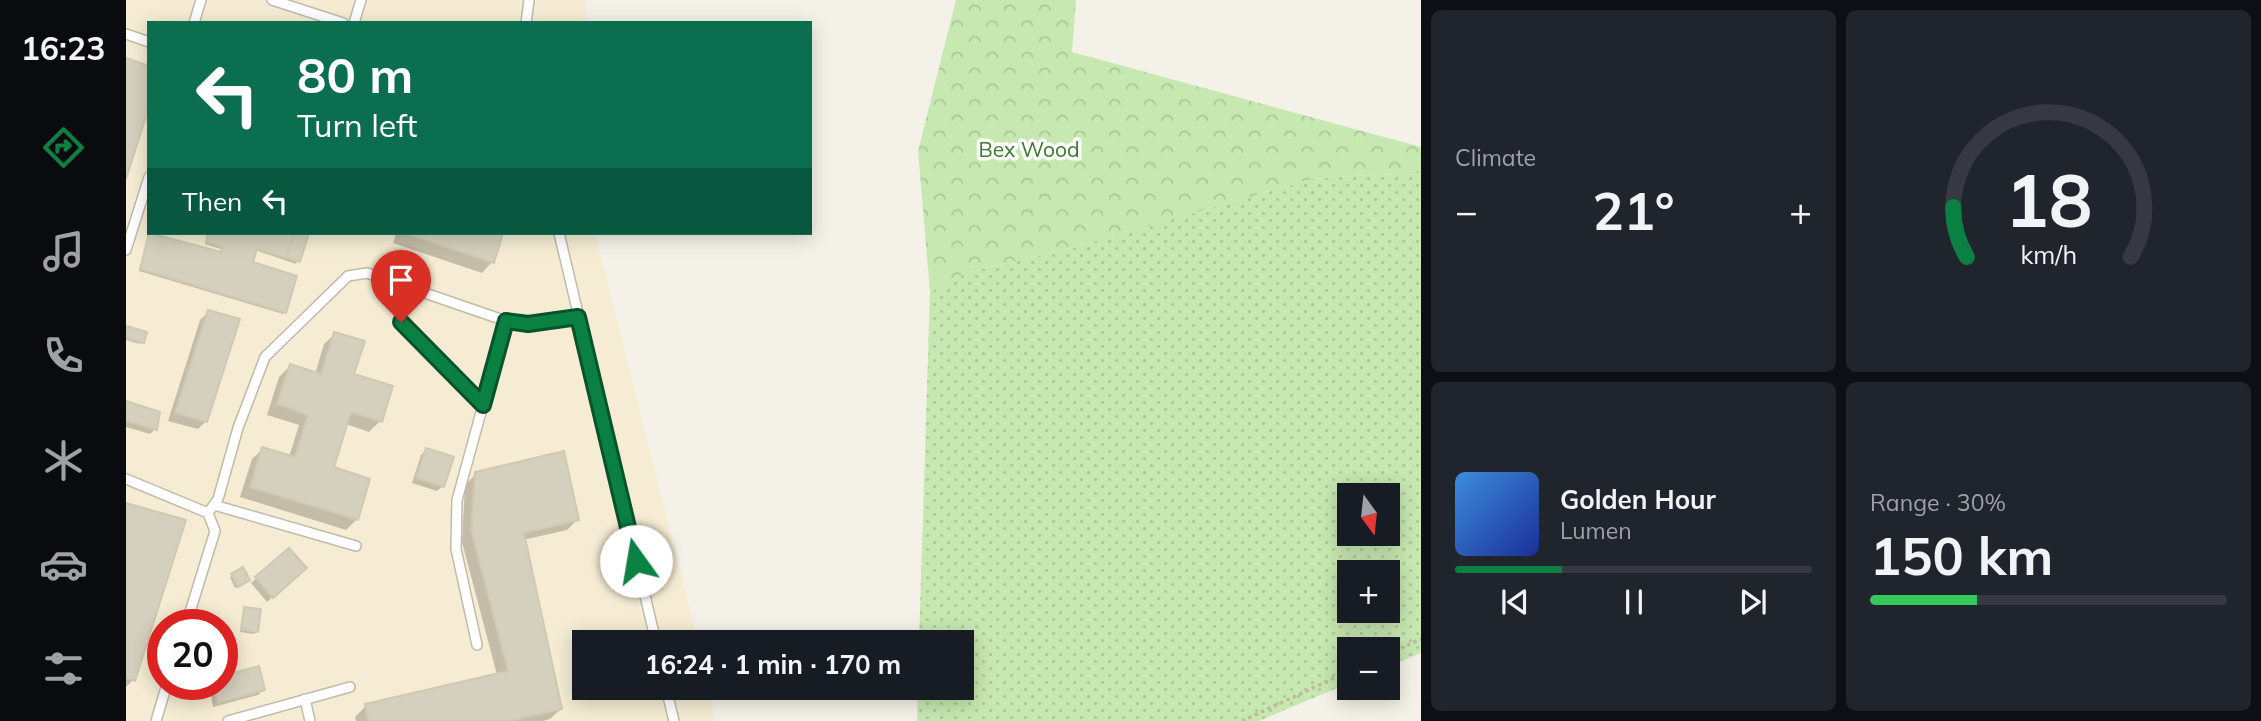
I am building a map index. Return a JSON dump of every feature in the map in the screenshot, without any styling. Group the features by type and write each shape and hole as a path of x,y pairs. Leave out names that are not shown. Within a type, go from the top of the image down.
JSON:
{"lane":[{"path":"195,21 201,0"},
{"path":"272,0 337,21"},
{"path":"355,21 361,0"},
{"path":"526,21 529,0"},
{"path":"126,34 147,41"},
{"path":"126,250 147,183"},
{"path":"559,235 653,630"},
{"path":"191,609 215,531 211,509 265,357 348,276 367,273 506,321 528,324 578,317"},
{"path":"477,645 456,549 457,500 506,321"},
{"path":"401,322 483,405"},
{"path":"126,479 211,509 356,546"},
{"path":"228,721 350,687"},
{"path":"305,699 310,721"},
{"path":"156,721 162,700"},
{"path":"669,700 674,721"}],"path":[{"path":"1400,649 1421,639"},
{"path":"1242,721 1337,677"}],"shaded area":[{"path":"126,0 586,0 586,21 147,21 147,235 596,235 695,630 572,630 572,700 711,700 714,721 126,721"}],"green space":[{"name":"Bex Wood","path":"956,0 1076,0 1072,52 1421,147 1421,171 1312,179 1075,247 962,274 930,292 918,151"},
{"path":"1421,171 1421,653 1400,662 1400,637 1337,637 1337,688 1259,721 917,721 918,700 974,700 974,630 919,630 930,292 962,274 1075,247 1312,179"}],"building":[{"path":"126,58 147,65 147,113 126,179"},
{"path":"148,235 221,252 222,247 206,242 208,235 293,235 286,258 257,249 253,262 297,276 286,313 140,269"},
{"path":"293,235 308,235 300,262 286,258"},
{"path":"410,235 502,235 494,263"},
{"path":"208,310 240,319 207,422 175,413"},
{"path":"126,326 147,332 144,343 126,338"},
{"path":"334,332 365,341 354,374 393,386 382,422 351,412 334,467 370,479 358,520 250,487 262,447 295,457 308,415 277,404 290,364 321,374"},
{"path":"126,401 160,412 157,430 126,421"},
{"path":"426,448 454,457 444,487 416,478"},
{"path":"564,451 579,520 524,533 562,709 509,721 368,721 365,704 508,671 471,530 475,472"},
{"path":"126,503 186,520 158,609 147,609 147,643 135,681 126,678"},
{"path":"289,548 307,568 273,598 255,577"},
{"path":"243,567 250,580 238,587 231,574"},
{"path":"244,607 261,609 258,632 241,630"},
{"path":"259,666 265,690 238,697 238,672"}],"route":[{"path":"401,322 483,405 506,321 528,324 578,317 636,561"}]}
